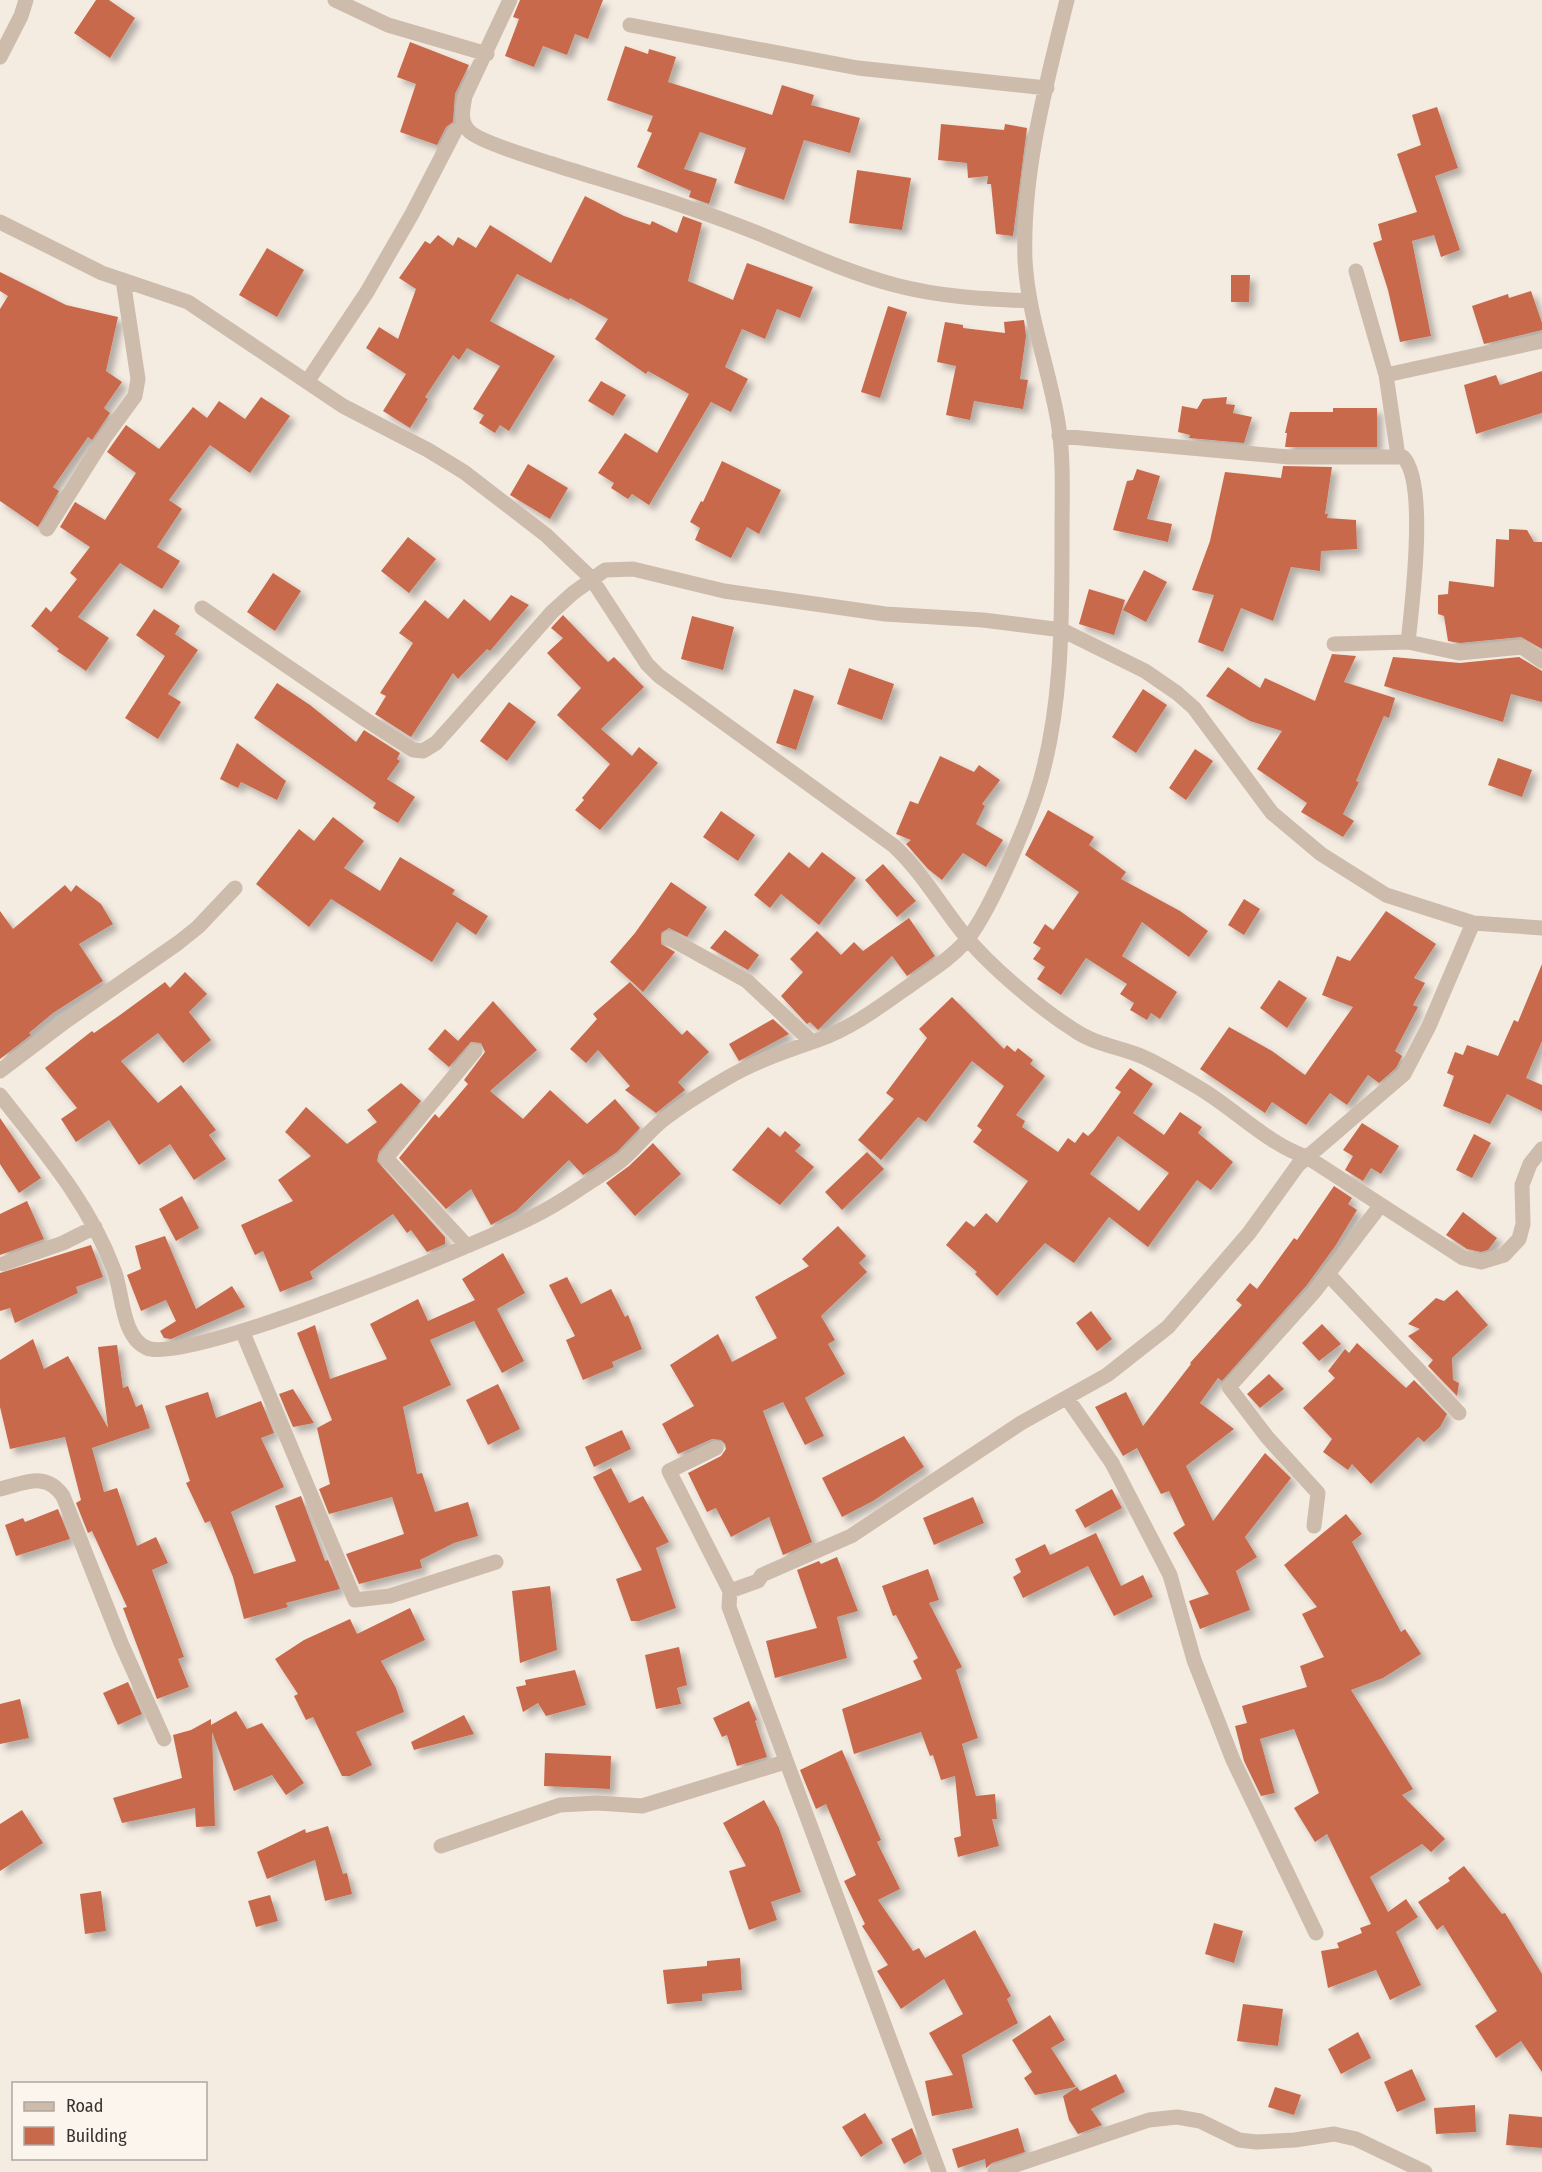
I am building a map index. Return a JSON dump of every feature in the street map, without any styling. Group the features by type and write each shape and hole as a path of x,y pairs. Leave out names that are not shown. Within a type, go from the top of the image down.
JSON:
{"street":[{"path":"0,57 21,16 26,0"},
{"path":"335,0 388,25 487,54"},
{"path":"510,0 487,54 465,96 462,113 469,131 477,136 544,161 685,206 756,232 835,267 876,280 962,298 1030,301"},
{"path":"0,1095 68,1182 95,1227 116,1273 129,1328 138,1343 162,1352 243,1333 467,1246 533,1217 579,1190 623,1159 660,1122 721,1081 748,1065 812,1042 872,1014 942,963 968,939 989,900 1035,799 1048,754 1062,630 1062,483 1059,436 1030,301 1025,263 1026,209 1047,88 1067,0"},
{"path":"630,25 858,68 1047,88"},
{"path":"307,382 372,282 455,131"},
{"path":"0,222 74,261 188,302 343,406 428,450 464,472 546,535 591,578 647,664 659,676 894,846 909,859 968,939 1019,987 1075,1031 1112,1048 1141,1056 1187,1081 1252,1123 1286,1150 1307,1157 1463,1258 1481,1262 1503,1255 1519,1239 1523,1224 1520,1205 1522,1185 1530,1164 1542,1149"},
{"path":"1356,271 1386,375 1398,456 1410,467 1416,488 1414,574 1408,642"},
{"path":"47,529 105,437 135,396 138,379 123,280"},
{"path":"1386,375 1542,341"},
{"path":"1059,436 1289,457 1398,456"},
{"path":"202,608 366,720 413,750 423,751 436,743 552,612 591,578 605,570 633,569 724,591 885,614 983,620 1062,630 1145,671 1194,708 1272,813 1321,854 1386,895 1473,923 1542,928"},
{"path":"1334,644 1408,642 1459,653 1522,647 1542,661"},
{"path":"0,1071 66,1021 178,943 198,927 235,888"},
{"path":"730,1591 758,1581 762,1575 851,1536 1021,1423 1107,1375 1168,1327 1249,1233 1287,1179 1307,1157 1404,1074 1429,1026 1473,923"},
{"path":"669,938 747,981 812,1042"},
{"path":"467,1246 386,1158 475,1051"},
{"path":"1314,1526 1318,1493 1267,1437 1229,1387 1328,1274 1380,1206"},
{"path":"3,1263 63,1243 95,1227"},
{"path":"1328,1274 1459,1413"},
{"path":"243,1333 355,1600 390,1596 496,1562"},
{"path":"1067,1398 1112,1463 1170,1575 1194,1660 1233,1760 1316,1933"},
{"path":"716,1448 669,1471 730,1591 729,1607 939,2172"},
{"path":"0,1489 41,1480 55,1485 63,1496 121,1643 165,1739"},
{"path":"441,1846 560,1805 597,1803 642,1806 785,1762"},
{"path":"995,2172 1149,2120 1177,2117 1200,2121 1239,2140 1256,2142 1295,2140 1334,2134 1356,2139 1425,2172"}],"building":[{"path":"96,0 109,0 135,18 110,58 74,33"},
{"path":"520,0 603,0 588,39 575,34 567,55 543,46 534,67 505,56 519,19 513,17"},
{"path":"410,42 469,65 455,94 453,122 446,127 437,145 400,132 416,84 397,77"},
{"path":"625,46 648,54 649,49 676,57 668,82 772,115 782,85 814,95 811,105 860,118 850,153 804,140 784,200 734,183 746,148 700,132 684,169 717,179 709,204 689,197 691,191 637,167 652,133 647,131 653,116 607,100"},
{"path":"1437,107 1458,168 1435,176 1460,250 1441,257 1434,235 1412,241 1431,336 1400,342 1388,290 1373,243 1382,240 1378,224 1417,212 1397,154 1421,145 1412,115"},
{"path":"941,124 1004,130 1005,124 1027,128 1013,236 996,234 991,184 987,184 988,176 968,178 967,163 938,160"},
{"path":"857,170 911,178 902,230 849,223"},
{"path":"585,196 624,216 650,225 652,221 677,233 683,216 702,223 688,281 733,300 747,263 813,287 800,318 777,309 765,339 742,329 725,367 748,379 731,412 711,402 649,505 632,494 628,499 611,488 614,483 598,473 625,433 657,453 689,394 648,371 646,374 595,339 608,319 570,298 569,300 517,274 490,321 555,356 509,431 500,425 495,433 479,423 484,415 473,409 500,366 467,348 459,360 453,355 425,397 428,399 410,428 383,411 406,374 366,348 379,327 398,339 416,289 399,278 425,241 430,244 438,235 453,246 458,237 476,248 490,225 551,263"},
{"path":"267,248 304,270 277,317 239,295"},
{"path":"0,272 66,305 118,317 106,371 122,382 104,408 110,413 92,440 88,437 53,487 59,491 38,527 0,501 0,309 8,296 0,291"},
{"path":"1231,275 1250,275 1249,302 1231,302"},
{"path":"1531,291 1542,323 1542,330 1484,344 1472,306 1508,294 1509,298"},
{"path":"888,306 907,312 880,398 861,392"},
{"path":"1024,320 1026,336 1020,379 1028,380 1023,409 974,401 970,420 946,415 956,366 937,362 945,322 963,325 963,328 1005,333 1004,322"},
{"path":"1542,371 1542,413 1476,434 1464,385 1496,375 1500,385"},
{"path":"601,381 626,395 613,416 588,401"},
{"path":"261,397 290,416 250,473 210,445 169,500 182,509 157,547 180,561 162,589 120,563 78,617 109,638 86,671 57,651 59,649 31,626 46,607 51,612 77,579 70,573 90,547 60,527 75,502 105,520 136,473 107,452 126,425 159,449 193,407 207,418 219,401 245,419"},
{"path":"1227,397 1226,404 1235,405 1233,413 1252,417 1244,443 1189,438 1190,435 1178,432 1182,406 1197,409 1203,399"},
{"path":"1333,408 1377,408 1377,447 1285,447 1287,433 1285,433 1290,412 1333,412"},
{"path":"722,461 781,490 759,534 747,527 731,558 695,540 700,528 690,522 701,501 703,502"},
{"path":"528,464 568,488 550,519 510,495"},
{"path":"1283,466 1332,467 1325,514 1328,514 1327,518 1356,520 1357,549 1321,551 1320,571 1291,567 1273,621 1241,608 1223,652 1198,642 1214,595 1192,590 1210,541 1225,472 1281,478"},
{"path":"1137,469 1160,476 1147,519 1172,524 1168,542 1113,530 1127,481 1133,480"},
{"path":"1509,529 1527,530 1534,542 1542,542 1542,649 1521,637 1460,643 1448,641 1444,616 1438,614 1438,595 1448,594 1449,581 1494,587 1496,539 1509,540"},
{"path":"408,537 436,559 409,593 381,571"},
{"path":"1144,570 1167,582 1146,622 1123,610"},
{"path":"273,573 301,591 275,631 247,612"},
{"path":"1089,589 1125,600 1114,635 1079,624"},
{"path":"511,595 529,605 490,651 487,649 458,679 453,673 411,737 375,714 386,696 380,693 413,643 399,633 425,600 448,619 464,599 490,621"},
{"path":"154,609 180,626 175,634 198,650 168,694 181,702 158,739 125,718 165,656 136,635"},
{"path":"563,615 608,662 614,657 644,687 601,729 632,756 639,747 658,763 600,830 575,810 610,764 557,715 581,688 547,653 563,638 551,628"},
{"path":"692,616 734,627 723,670 681,659"},
{"path":"1332,654 1356,656 1344,682 1395,698 1389,718 1384,716 1356,781 1359,782 1343,814 1354,821 1343,837 1301,812 1307,803 1257,769 1282,731 1250,721 1206,696 1228,667 1260,688 1265,678 1315,701"},
{"path":"1393,657 1460,663 1519,657 1542,671 1542,702 1511,694 1503,722 1384,686"},
{"path":"849,668 894,684 882,720 837,704"},
{"path":"277,683 310,705 356,742 364,730 400,753 397,759 400,761 387,779 415,797 398,823 373,808 376,803 254,718"},
{"path":"794,689 814,696 796,750 776,743"},
{"path":"1143,689 1167,705 1136,753 1112,737"},
{"path":"509,702 536,722 507,761 480,741"},
{"path":"237,743 286,781 277,800 241,782 238,788 220,779"},
{"path":"1195,749 1213,761 1186,800 1169,788"},
{"path":"940,756 974,772 979,765 1000,780 982,804 985,806 976,824 1003,840 986,867 963,853 942,880 928,869 906,844 911,840 896,834 910,801 918,804"},
{"path":"1498,758 1532,770 1522,797 1488,785"},
{"path":"1048,810 1094,837 1089,845 1126,872 1121,879 1180,911 1208,931 1189,957 1142,922 1122,956 1177,992 1160,1019 1151,1013 1147,1020 1130,1010 1134,1003 1120,994 1127,984 1086,958 1061,995 1037,979 1045,967 1033,959 1041,948 1033,943 1045,924 1053,930 1079,892 1025,855"},
{"path":"721,811 755,835 738,861 703,837"},
{"path":"333,817 364,841 344,868 380,891 400,857 455,890 452,894 488,916 476,935 457,922 432,962 331,899 309,927 256,884 299,829 314,841"},
{"path":"789,852 809,868 822,852 856,878 819,925 781,894 770,908 754,895"},
{"path":"883,864 916,901 897,917 865,880"},
{"path":"671,882 707,907 687,937 669,928 661,933 661,944 675,952 643,992 610,962 635,933"},
{"path":"65,885 71,892 76,885 101,904 113,924 79,944 103,981 53,1013 29,1033 31,1035 0,1059 0,911 13,929"},
{"path":"1244,899 1260,909 1244,935 1228,925"},
{"path":"1386,911 1436,944 1414,978 1425,983 1413,1005 1418,1007 1395,1051 1402,1056 1396,1068 1379,1083 1368,1075 1347,1105 1330,1093 1306,1125 1272,1102 1265,1113 1200,1069 1229,1027 1272,1051 1305,1075 1353,1007 1322,995 1337,956 1350,961"},
{"path":"909,918 935,956 907,976 892,956 818,1030 810,1022 807,1024 781,996 803,972 790,959 817,931 841,955 854,942 863,951"},
{"path":"725,930 759,955 748,970 710,948"},
{"path":"1542,964 1542,1041 1526,1078 1542,1085 1542,1111 1507,1094 1490,1124 1443,1106 1454,1076 1447,1073 1455,1052 1463,1055 1467,1045 1498,1056 1514,1020 1518,1022"},
{"path":"185,972 207,994 189,1012 211,1040 183,1063 158,1033 121,1061 158,1103 181,1085 216,1130 209,1135 226,1159 194,1180 170,1144 139,1165 109,1120 76,1142 61,1119 77,1108 45,1068 92,1031 94,1033 165,982 170,988"},
{"path":"1279,980 1307,998 1287,1028 1260,1008"},
{"path":"630,982 682,1035 687,1030 709,1052 678,1082 685,1090 656,1113 625,1090 630,1086 598,1050 586,1063 570,1049 597,1019 593,1014"},
{"path":"952,997 1004,1049 1007,1045 1015,1052 1018,1048 1033,1060 1030,1064 1045,1076 1016,1115 1025,1121 1022,1127 1058,1152 1068,1138 1075,1143 1083,1132 1088,1136 1094,1130 1121,1092 1115,1088 1130,1068 1153,1084 1133,1113 1164,1135 1180,1112 1202,1127 1198,1133 1233,1162 1211,1190 1197,1180 1148,1247 1109,1217 1074,1263 1045,1243 997,1296 975,1274 977,1272 946,1245 966,1221 974,1227 986,1213 997,1223 1028,1181 973,1142 982,1130 977,1126 1004,1086 972,1061 926,1122 918,1117 881,1160 858,1140 894,1099 886,1093 927,1038 919,1029","holes":["1118,1136 1169,1173 1139,1211 1090,1174"]},
{"path":"493,1001 537,1050 490,1091 523,1119 550,1090 587,1124 615,1099 640,1128 617,1152 583,1175 569,1160 516,1211 491,1225 471,1189 446,1209 399,1158 435,1114 439,1118 468,1084 464,1080 485,1052 481,1043 471,1042 449,1067 428,1049 445,1029 458,1041"},
{"path":"773,1019 789,1034 739,1061 729,1044"},
{"path":"401,1083 421,1101 379,1152 377,1161 445,1237 445,1244 427,1252 411,1230 407,1233 393,1214 310,1272 313,1279 280,1292 263,1251 255,1255 241,1225 293,1201 278,1180 311,1156 285,1132 306,1107 347,1144 377,1122 367,1110"},
{"path":"0,1118 41,1178 19,1193 0,1164"},
{"path":"1362,1123 1399,1146 1381,1174 1371,1168 1363,1181 1345,1170 1353,1156 1343,1150"},
{"path":"768,1127 780,1137 785,1131 801,1145 795,1151 814,1167 780,1205 732,1170"},
{"path":"1474,1134 1491,1143 1472,1178 1456,1170"},
{"path":"653,1143 681,1174 635,1216 606,1183 629,1166"},
{"path":"867,1152 884,1169 842,1210 825,1192"},
{"path":"1334,1186 1352,1198 1348,1204 1357,1210 1336,1245 1307,1285 1222,1381 1218,1378 1200,1403 1234,1429 1186,1466 1213,1521 1265,1453 1291,1478 1245,1537 1257,1557 1236,1571 1250,1610 1200,1629 1189,1601 1209,1594 1173,1533 1185,1525 1169,1491 1161,1494 1137,1448 1123,1456 1095,1407 1126,1392 1143,1426 1190,1363 1242,1305 1236,1300 1250,1283 1257,1289 1294,1238 1297,1240"},
{"path":"182,1196 199,1228 176,1241 159,1209"},
{"path":"27,1201 44,1239 0,1255 0,1214"},
{"path":"1463,1212 1497,1238 1488,1250 1481,1252 1467,1249 1446,1235"},
{"path":"838,1226 866,1256 859,1263 867,1272 821,1316 835,1340 828,1344 845,1374 805,1398 824,1436 805,1445 783,1402 763,1411 812,1542 783,1555 769,1517 731,1537 716,1508 707,1512 688,1473 721,1456 726,1449 725,1444 721,1440 712,1439 678,1454 662,1424 694,1406 670,1365 718,1334 732,1362 777,1338 755,1297 809,1266 802,1259"},
{"path":"165,1236 196,1309 232,1286 245,1307 171,1339 164,1338 160,1331 176,1321 166,1300 141,1311 127,1275 141,1269 135,1246"},
{"path":"91,1245 103,1277 76,1287 78,1293 15,1323 10,1308 0,1311 0,1273"},
{"path":"503,1253 525,1293 497,1309 524,1361 502,1373 474,1321 430,1340 451,1385 403,1407 417,1474 422,1473 435,1512 468,1502 478,1536 454,1543 420,1560 422,1568 359,1584 346,1554 404,1534 392,1497 329,1514 319,1489 330,1484 317,1428 332,1420 297,1333 315,1325 330,1379 387,1359 370,1324 418,1299 428,1321 475,1300 462,1279"},
{"path":"567,1277 581,1304 611,1289 625,1317 628,1315 642,1349 612,1362 614,1367 583,1380 566,1340 575,1336 549,1285"},
{"path":"1457,1290 1488,1325 1452,1358 1453,1380 1459,1383 1457,1396 1428,1366 1433,1360 1408,1336 1420,1329 1408,1324 1436,1298 1444,1301"},
{"path":"1091,1311 1112,1339 1097,1351 1076,1323"},
{"path":"1322,1324 1341,1344 1319,1361 1302,1343"},
{"path":"33,1339 44,1369 68,1356 108,1428 98,1347 117,1345 123,1388 128,1386 136,1407 142,1404 150,1428 92,1448 104,1492 117,1488 137,1546 156,1537 168,1563 152,1570 184,1657 178,1659 189,1687 157,1699 123,1608 127,1607 92,1531 88,1533 76,1503 81,1500 65,1437 10,1449 0,1407 0,1360"},
{"path":"1357,1343 1406,1388 1414,1380 1447,1414 1440,1427 1424,1442 1418,1437 1371,1484 1352,1464 1348,1470 1323,1452 1332,1439 1303,1408 1335,1378 1328,1371 1345,1349 1349,1353"},
{"path":"1269,1374 1284,1389 1260,1408 1247,1394"},
{"path":"498,1384 520,1429 488,1445 466,1400"},
{"path":"293,1389 314,1423 293,1427 279,1394"},
{"path":"208,1392 216,1418 261,1401 274,1433 261,1438 284,1487 231,1512 254,1574 296,1561 275,1506 301,1496 325,1561 328,1560 340,1589 286,1603 288,1607 244,1619 233,1577 210,1521 205,1523 186,1483 190,1481 165,1406"},
{"path":"622,1430 631,1449 594,1467 585,1447"},
{"path":"904,1436 924,1467 873,1501 842,1517 822,1478"},
{"path":"611,1468 629,1503 643,1496 669,1542 656,1548 676,1608 639,1621 631,1621 616,1579 642,1570 593,1477"},
{"path":"1112,1489 1122,1508 1085,1528 1075,1510"},
{"path":"973,1497 984,1523 934,1545 923,1518"},
{"path":"58,1509 70,1539 16,1556 5,1525 23,1518 25,1522"},
{"path":"1346,1514 1362,1534 1352,1542 1401,1632 1405,1629 1421,1654 1383,1678 1351,1690 1413,1789 1402,1795 1445,1839 1431,1852 1422,1844 1370,1877 1388,1912 1406,1899 1418,1917 1396,1932 1421,1985 1390,2000 1376,1970 1328,1988 1321,1951 1339,1948 1337,1943 1362,1933 1360,1928 1371,1924 1327,1834 1315,1842 1294,1808 1319,1793 1294,1729 1260,1739 1275,1793 1261,1796 1244,1761 1235,1726 1247,1723 1242,1706 1307,1687 1300,1666 1324,1657 1302,1614 1317,1607 1284,1565"},
{"path":"1096,1533 1121,1586 1143,1575 1153,1597 1114,1616 1088,1566 1023,1598 1013,1577 1021,1572 1015,1559 1045,1544 1050,1555"},
{"path":"837,1557 858,1611 837,1617 847,1658 775,1678 766,1641 817,1628 797,1570"},
{"path":"928,1569 939,1600 929,1603 962,1667 956,1670 978,1738 962,1744 976,1796 995,1794 997,1819 992,1819 999,1846 958,1857 954,1838 961,1836 955,1776 941,1780 933,1755 930,1756 921,1732 854,1754 842,1709 922,1679 913,1661 918,1658 896,1615 893,1616 882,1586"},
{"path":"550,1586 557,1650 520,1663 512,1591"},
{"path":"410,1608 425,1640 381,1661 396,1688 404,1712 356,1732 372,1765 350,1776 342,1776 313,1717 306,1720 294,1696 298,1694 275,1659 304,1640 350,1619 357,1634"},
{"path":"679,1647 687,1685 677,1688 681,1704 656,1709 645,1655"},
{"path":"575,1670 586,1705 546,1716 538,1703 523,1712 516,1687 526,1685 525,1680"},
{"path":"128,1682 142,1714 118,1725 103,1693"},
{"path":"20,1699 29,1738 0,1744 0,1704"},
{"path":"749,1701 757,1720 755,1721 767,1757 737,1766 727,1735 722,1737 713,1718"},
{"path":"236,1711 247,1729 262,1723 304,1783 286,1795 272,1775 234,1791 212,1732 215,1826 196,1827 195,1808 122,1823 113,1798 182,1778 173,1735 191,1730 211,1719 211,1725"},
{"path":"464,1715 474,1734 414,1750 411,1742"},
{"path":"842,1750 881,1840 877,1842 900,1889 878,1900 913,1951 919,1948 925,1958 975,1930 1011,1996 1007,1999 1018,2023 962,2055 973,2108 932,2116 925,2081 953,2075 929,2033 963,2014 944,1979 901,2009 877,1971 888,1965 862,1926 865,1924 844,1881 856,1875 826,1804 816,1809 800,1770"},
{"path":"545,1753 611,1756 610,1789 544,1786"},
{"path":"764,1800 779,1828 801,1892 771,1902 777,1920 749,1930 729,1871 746,1866 723,1823"},
{"path":"22,1810 43,1843 0,1871 0,1824"},
{"path":"328,1826 343,1874 347,1873 352,1894 325,1901 315,1860 267,1879 257,1852 305,1829 306,1833"},
{"path":"1464,1866 1502,1914 1505,1913 1542,1974 1542,2072 1521,2041 1496,2058 1475,2026 1497,2011 1443,1925 1437,1930 1418,1902 1450,1881 1448,1878"},
{"path":"101,1891 106,1931 85,1934 80,1894"},
{"path":"270,1895 278,1921 256,1927 248,1901"},
{"path":"1214,1923 1243,1931 1234,1963 1205,1954"},
{"path":"740,1958 742,1990 702,1994 702,2001 667,2004 663,1970 707,1966 707,1961"},
{"path":"1243,2004 1283,2009 1278,2046 1237,2041"},
{"path":"1050,2015 1065,2040 1051,2048 1076,2087 1035,2095 1024,2078 1032,2072 1012,2040"},
{"path":"1358,2032 1371,2058 1341,2074 1328,2049"},
{"path":"1412,2069 1426,2100 1397,2112 1384,2082"},
{"path":"1116,2074 1125,2092 1091,2109 1102,2125 1078,2134 1069,2120 1063,2096 1077,2087 1080,2091"},
{"path":"1275,2087 1301,2095 1294,2115 1268,2107"},
{"path":"1475,2105 1476,2132 1436,2134 1434,2108"},
{"path":"865,2113 883,2143 861,2157 842,2127"},
{"path":"1509,2114 1542,2117 1542,2148 1506,2145"},
{"path":"912,2128 922,2154 904,2164 891,2139"},
{"path":"1018,2128 1025,2152 992,2163 986,2168 985,2159 958,2168 952,2149"}]}
